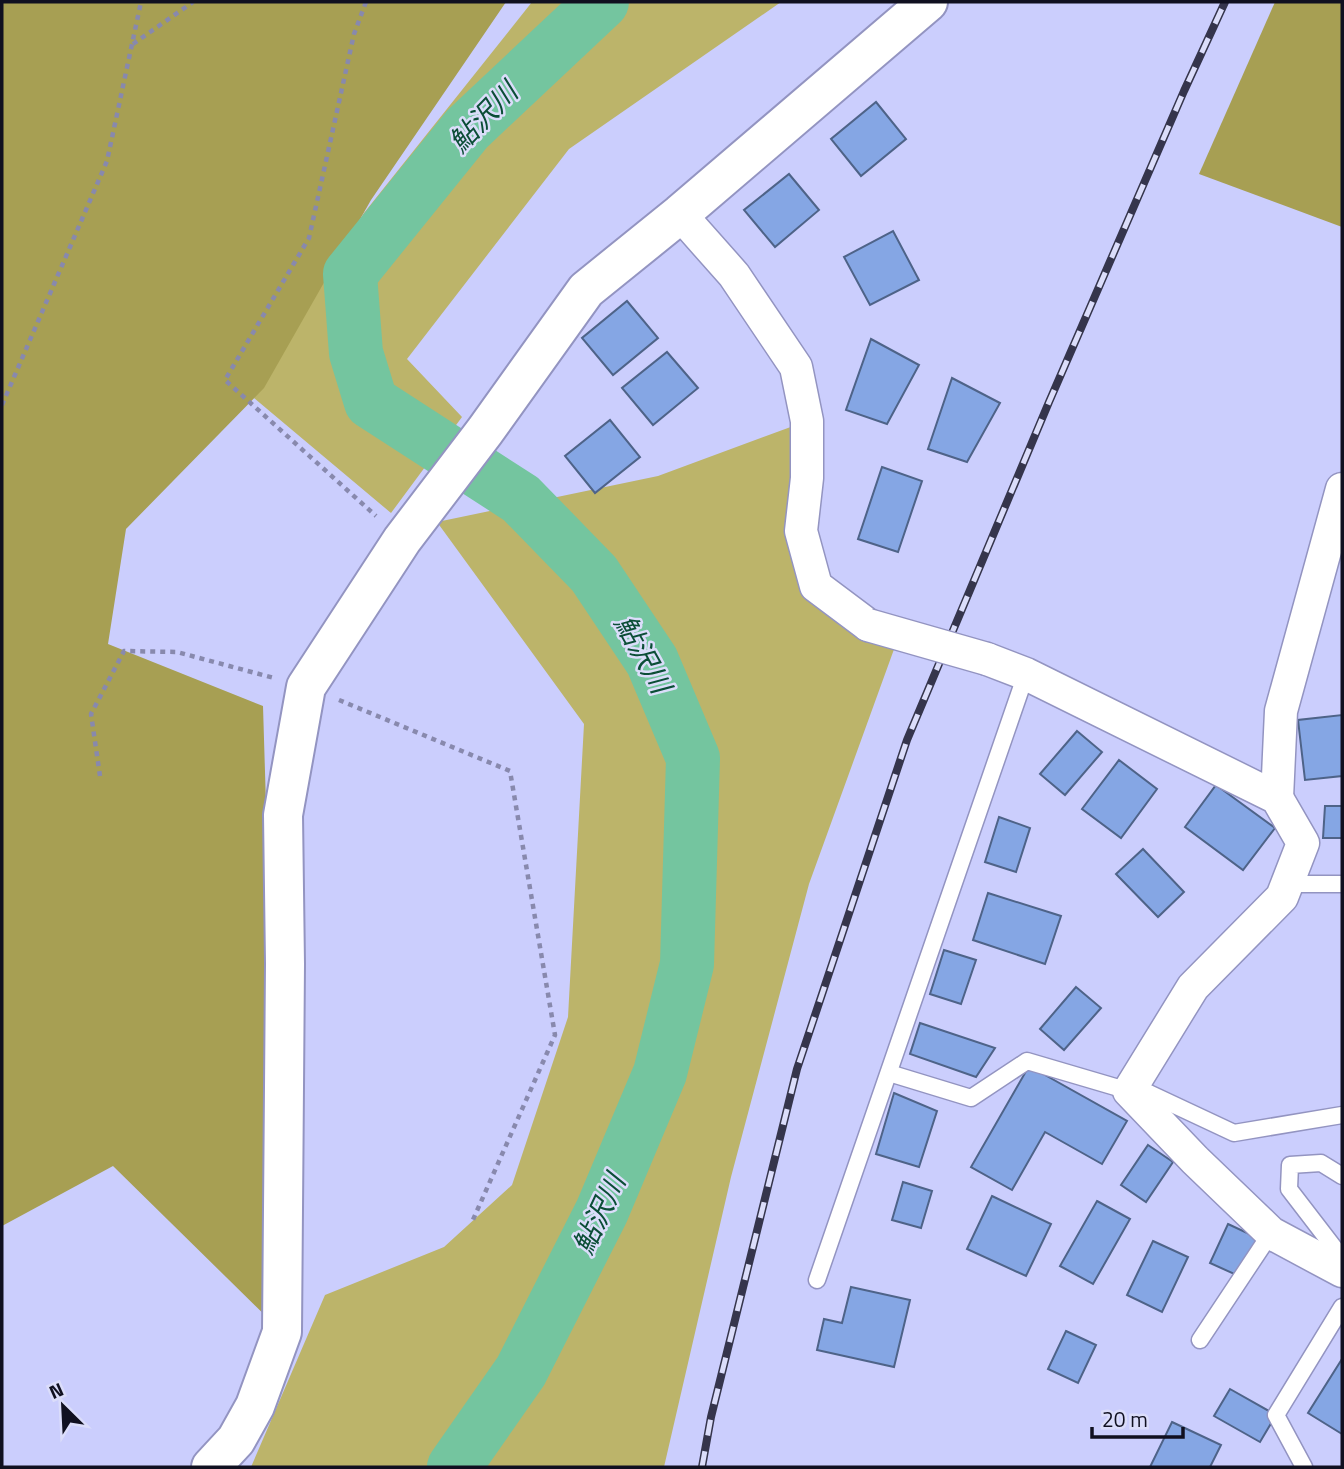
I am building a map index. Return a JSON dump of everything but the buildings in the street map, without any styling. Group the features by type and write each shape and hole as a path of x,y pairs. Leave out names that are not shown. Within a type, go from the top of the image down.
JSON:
{"street":[{"path":"211,1467 236,1440 255,1406 282,1332 285,978 283,815 306,687 402,540 485,431 586,290 680,214 928,2"},
{"path":"680,214 734,275 796,367 807,421 807,478 801,531 816,586 868,625 988,659 1026,674 1277,798"},
{"path":"1342,489 1281,711 1277,798 1303,843 1282,897 1194,987 1131,1088 1195,1160 1271,1233 1342,1271"}],"lane":[{"path":"817,1280 1026,674"},
{"path":"1287,884 1342,884"},
{"path":"888,1073 971,1098 1027,1061 1131,1088 1234,1133 1342,1115"},
{"path":"1342,1176 1321,1163 1290,1165 1289,1189 1342,1258"},
{"path":"1200,1340 1271,1233"},
{"path":"1304,1467 1276,1415 1342,1307"}],"path":[{"path":"2,405 107,161 141,2"},
{"path":"132,44 193,2"},
{"path":"366,2 354,34 309,238 225,380 402,540"},
{"path":"100,776 91,714 124,651 177,652 306,687 509,771 555,1035 472,1222"}],"shaded area":[{"path":"2,2 506,2 371,200 264,388 126,529 108,644 263,706 282,1332 113,1166 2,1226"},
{"path":"532,2 781,2 569,149 407,359 462,417 391,513 254,398 364,213"},
{"path":"1275,2 1342,2 1342,227 1199,174"},
{"path":"807,421 816,586 897,641 809,884 731,1177 664,1467 251,1467 325,1295 444,1247 512,1185 568,1017 584,724 437,522 658,476"}],"waterway":[{"name":"鮎沢川","path":"454,1467 521,1371 602,1211 660,1073 687,964 693,758 652,661 594,574 521,499 371,402 356,353 350,274 467,129 602,2"}],"railway":[{"path":"702,1467 711,1417 797,1069 907,740 1049,402 1225,2"}]}
